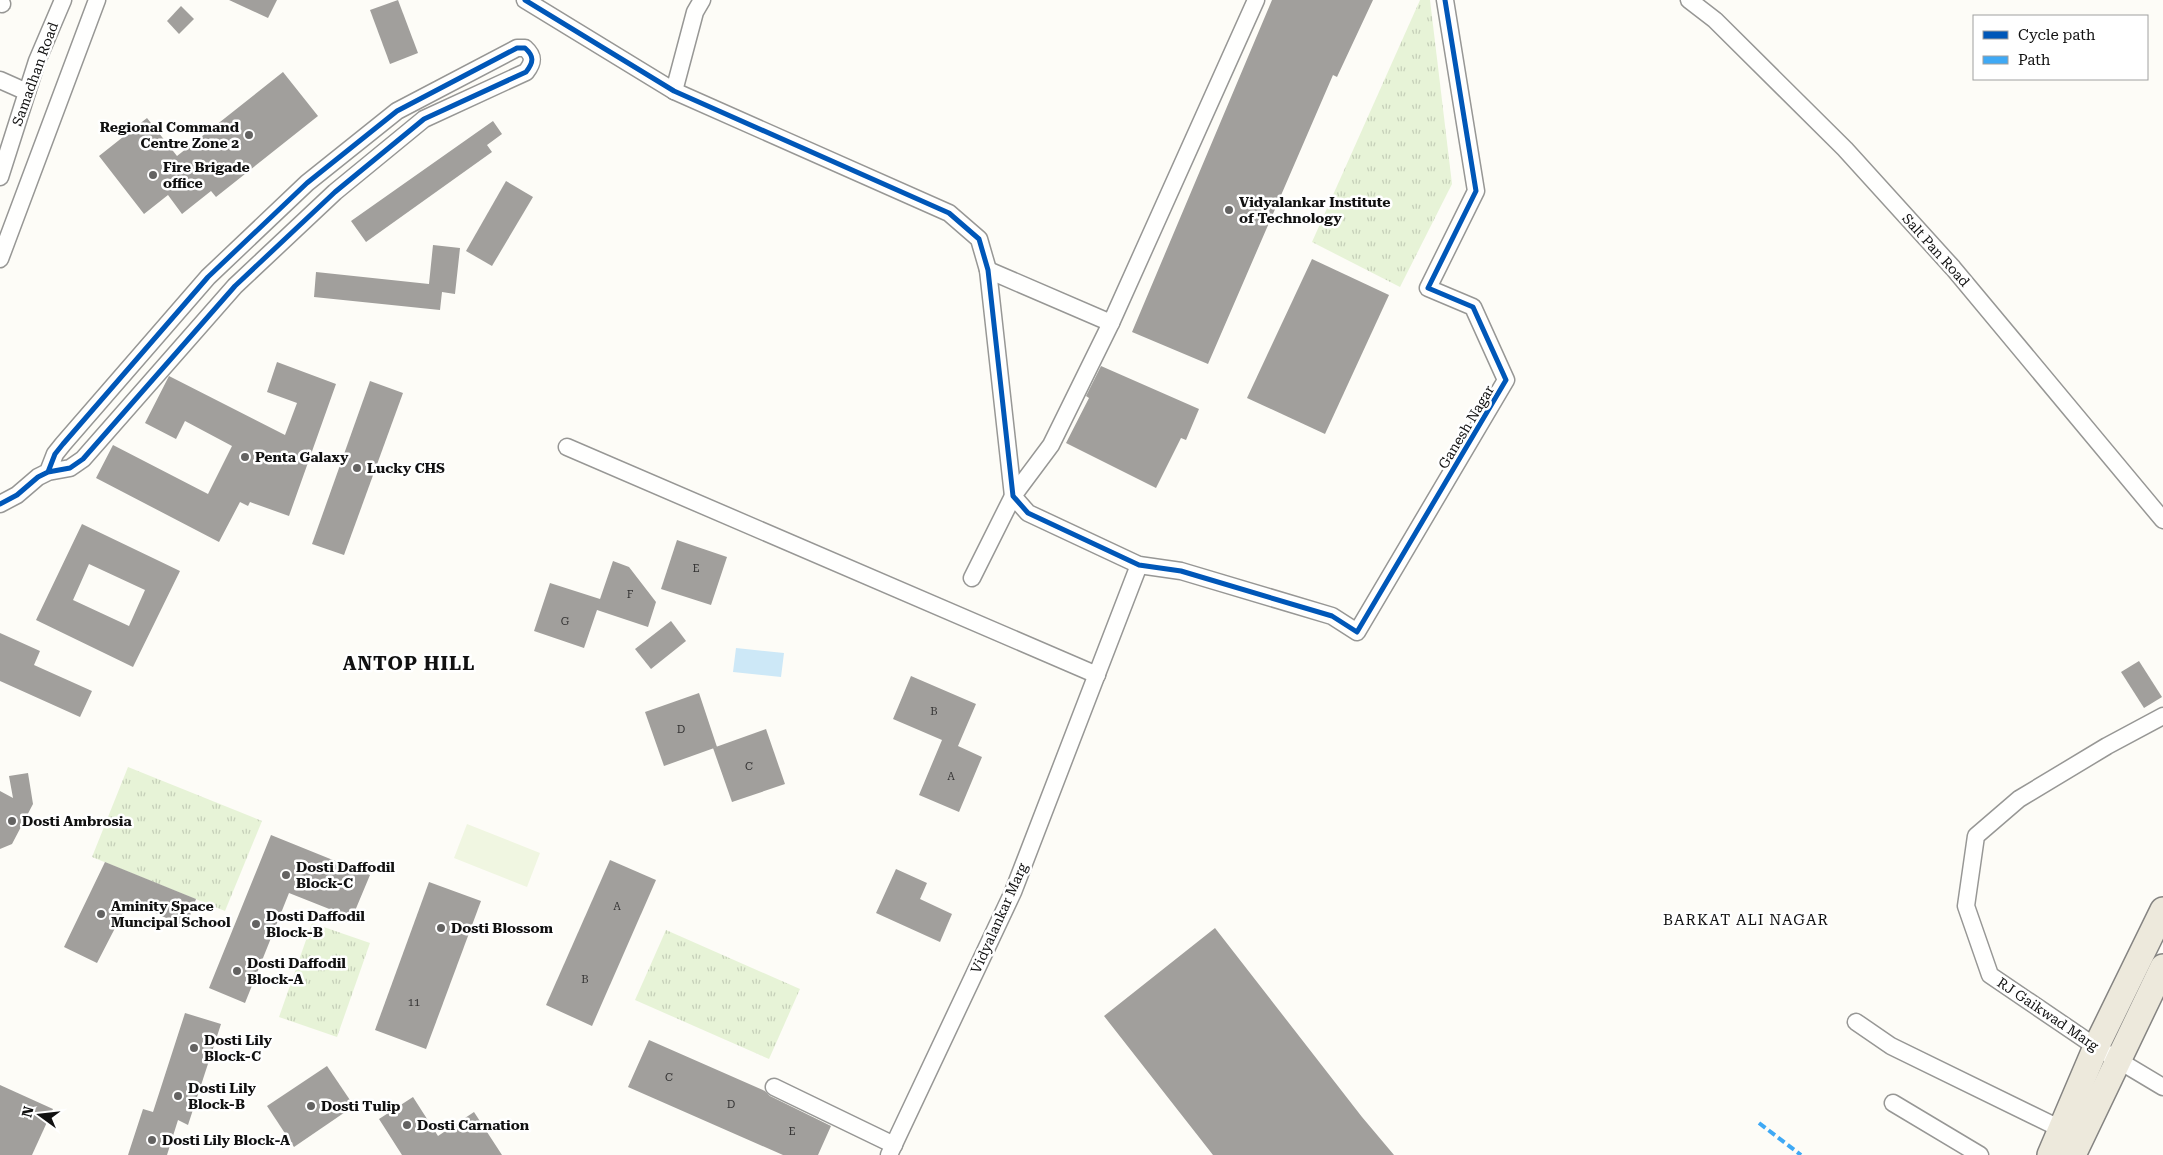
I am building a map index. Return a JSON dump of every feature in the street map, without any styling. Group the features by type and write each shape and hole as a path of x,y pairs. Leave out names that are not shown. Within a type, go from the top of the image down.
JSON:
{"main road":[{"path":"2050,1155 2096,1047 2163,910"},
{"path":"2073,1155 2163,967"}],"street":[{"name":"Samadhan Road","path":"0,177 37,61 63,0"},
{"path":"0,259 97,0"},
{"path":"525,0 674,91 949,213 979,239 988,270 1013,496 1028,513 1139,565"},
{"path":"674,91 695,12 702,0"},
{"path":"972,578 1013,496 1051,445 1111,323 1256,0"},
{"name":"Ganesh Nagar","path":"1139,565 1181,571 1332,616 1357,632 1506,380 1473,307 1428,288 1476,191 1444,0"},
{"name":"Salt Pan Road","path":"1689,0 1715,20 1845,149 1953,268 2163,520"},
{"path":"0,504 48,472 70,468 83,459 235,286 334,192 424,119 526,72 532,65 530,53 525,48 517,48 397,111 307,183 208,278 63,444 55,454 48,472"},
{"path":"0,80 27,92"},
{"path":"279,210 294,230"},
{"path":"988,270 1111,323"},
{"path":"567,446 1096,675"},
{"name":"Vidyalankar Marg","path":"892,1150 1012,892 1139,565"},
{"name":"RJ Gaikwad Marg","path":"2163,716 2107,746 2019,798 1976,836 1966,906 1990,975 2096,1047 2163,1087"},
{"path":"1856,1022 1891,1046 2062,1129"},
{"path":"774,1087 892,1150"},
{"path":"1892,1103 1980,1155"}],"green space":[{"path":"1420,0 1430,0 1452,184 1400,287 1312,242"},
{"path":"128,767 262,821 225,911 92,857"},
{"path":"467,824 540,853 527,887 454,858"},
{"path":"312,923 370,943 337,1037 279,1017"},
{"path":"666,930 800,989 769,1059 635,1000"}],"water":[{"path":"736,648 784,653 781,677 733,672"}],"building":[{"path":"229,0 277,0 268,18"},
{"path":"398,0 418,53 390,64 370,10"},
{"name":"Vidyalankar Institute of Technology","path":"1272,0 1373,0 1337,77 1333,75 1208,364 1132,332"},
{"path":"181,6 194,19 179,34 167,21"},
{"path":"283,72 318,116 216,197 211,191 182,214 168,195 144,214 99,156 147,118 177,156"},
{"path":"493,121 502,134 487,145 492,152 366,242 351,221"},
{"path":"506,181 533,197 492,266 466,251"},
{"path":"433,245 460,248 455,294 442,292 440,310 314,297 316,272 429,284"},
{"path":"1312,259 1389,295 1325,434 1247,398"},
{"name":"Penta Galaxy","path":"277,362 336,384 289,516 250,502 248,506 240,502 219,542 96,478 113,445 208,494 232,446 185,421 176,439 145,423 169,376 285,435 297,403 267,392"},
{"path":"1101,366 1199,409 1186,440 1181,438 1156,488 1066,443 1089,398 1086,396"},
{"name":"Lucky CHS","path":"370,381 403,393 344,555 312,544"},
{"path":"82,524 180,571 133,667 36,620","holes":["89,564 145,590 129,626 73,600"]},
{"path":"677,540 727,557 711,605 661,589"},
{"path":"613,561 629,567 656,602 648,627 597,610 584,648 534,631 550,583 600,599"},
{"path":"671,621 686,641 651,669 635,649"},
{"path":"0,633 40,651 34,665 92,691 80,717 0,681"},
{"path":"2139,661 2162,697 2144,708 2121,672"},
{"path":"911,676 976,704 958,746 982,757 959,812 919,795 942,740 893,719"},
{"path":"699,693 717,747 664,766 645,712"},
{"path":"766,729 785,784 732,802 713,748"},
{"name":"Dosti Ambrosia","path":"28,773 33,804 12,844 0,849 0,791 13,798 9,776"},
{"path":"271,835 370,875 352,918 289,893 245,1003 209,988"},
{"path":"610,860 656,880 592,1026 546,1005"},
{"name":"Aminity Space Muncipal School","path":"105,862 196,899 186,927 129,901 97,963 64,947"},
{"path":"896,869 927,883 920,899 952,914 940,942 876,913"},
{"path":"429,882 481,901 426,1049 375,1030"},
{"path":"1215,928 1362,1117 1394,1155 1213,1155 1104,1016"},
{"path":"185,1013 221,1024 188,1125 178,1120 167,1155 128,1155 143,1109 153,1112"},
{"path":"649,1040 765,1091 770,1096 831,1126 818,1155 783,1155 628,1087"},
{"name":"Dosti Tulip","path":"327,1066 354,1106 294,1147 267,1106"},
{"path":"0,1085 53,1109 32,1155 0,1155"},
{"name":"Dosti Carnation","path":"413,1097 438,1136 474,1112 502,1155 402,1155 379,1119"}],"marked path":[{"path":"1759,1123 1801,1155"}],"cycle path":[{"path":"525,0 674,91 949,213 979,239 988,270 1013,496 1028,513 1139,565 1181,571 1332,616 1357,632 1506,380 1473,307 1428,288 1476,191 1445,0"},
{"path":"0,504 17,495 38,477 48,472 70,468 83,459 235,286 335,192 424,119 526,72 532,59 528,51 525,48 517,48 397,111 307,183 208,277 63,444 55,454 48,472"}],"place":[{"name":"Regional Command Centre Zone 2","path":"249,135"},
{"name":"Fire Brigade office","path":"153,175"},
{"name":"Vidyalankar Institute of Technology","path":"1229,210"},
{"name":"Penta Galaxy","path":"245,457"},
{"name":"Lucky CHS","path":"357,468"},
{"name":"Dosti Ambrosia","path":"12,821"},
{"name":"Dosti Daffodil Block-C","path":"286,875"},
{"name":"Aminity Space Muncipal School","path":"101,914"},
{"name":"Dosti Daffodil Block-B","path":"256,924"},
{"name":"Dosti Blossom","path":"441,928"},
{"name":"Dosti Daffodil Block-A","path":"237,971"},
{"name":"Dosti Lily Block-C","path":"194,1048"},
{"name":"Dosti Lily Block-B","path":"178,1096"},
{"name":"Dosti Tulip","path":"311,1106"},
{"name":"Dosti Carnation","path":"407,1125"},
{"name":"Dosti Lily Block-A","path":"152,1140"}],"district":[{"name":"ANTOP HILL","path":"409,663"},
{"name":"BARKAT ALI NAGAR","path":"1746,920"}]}
